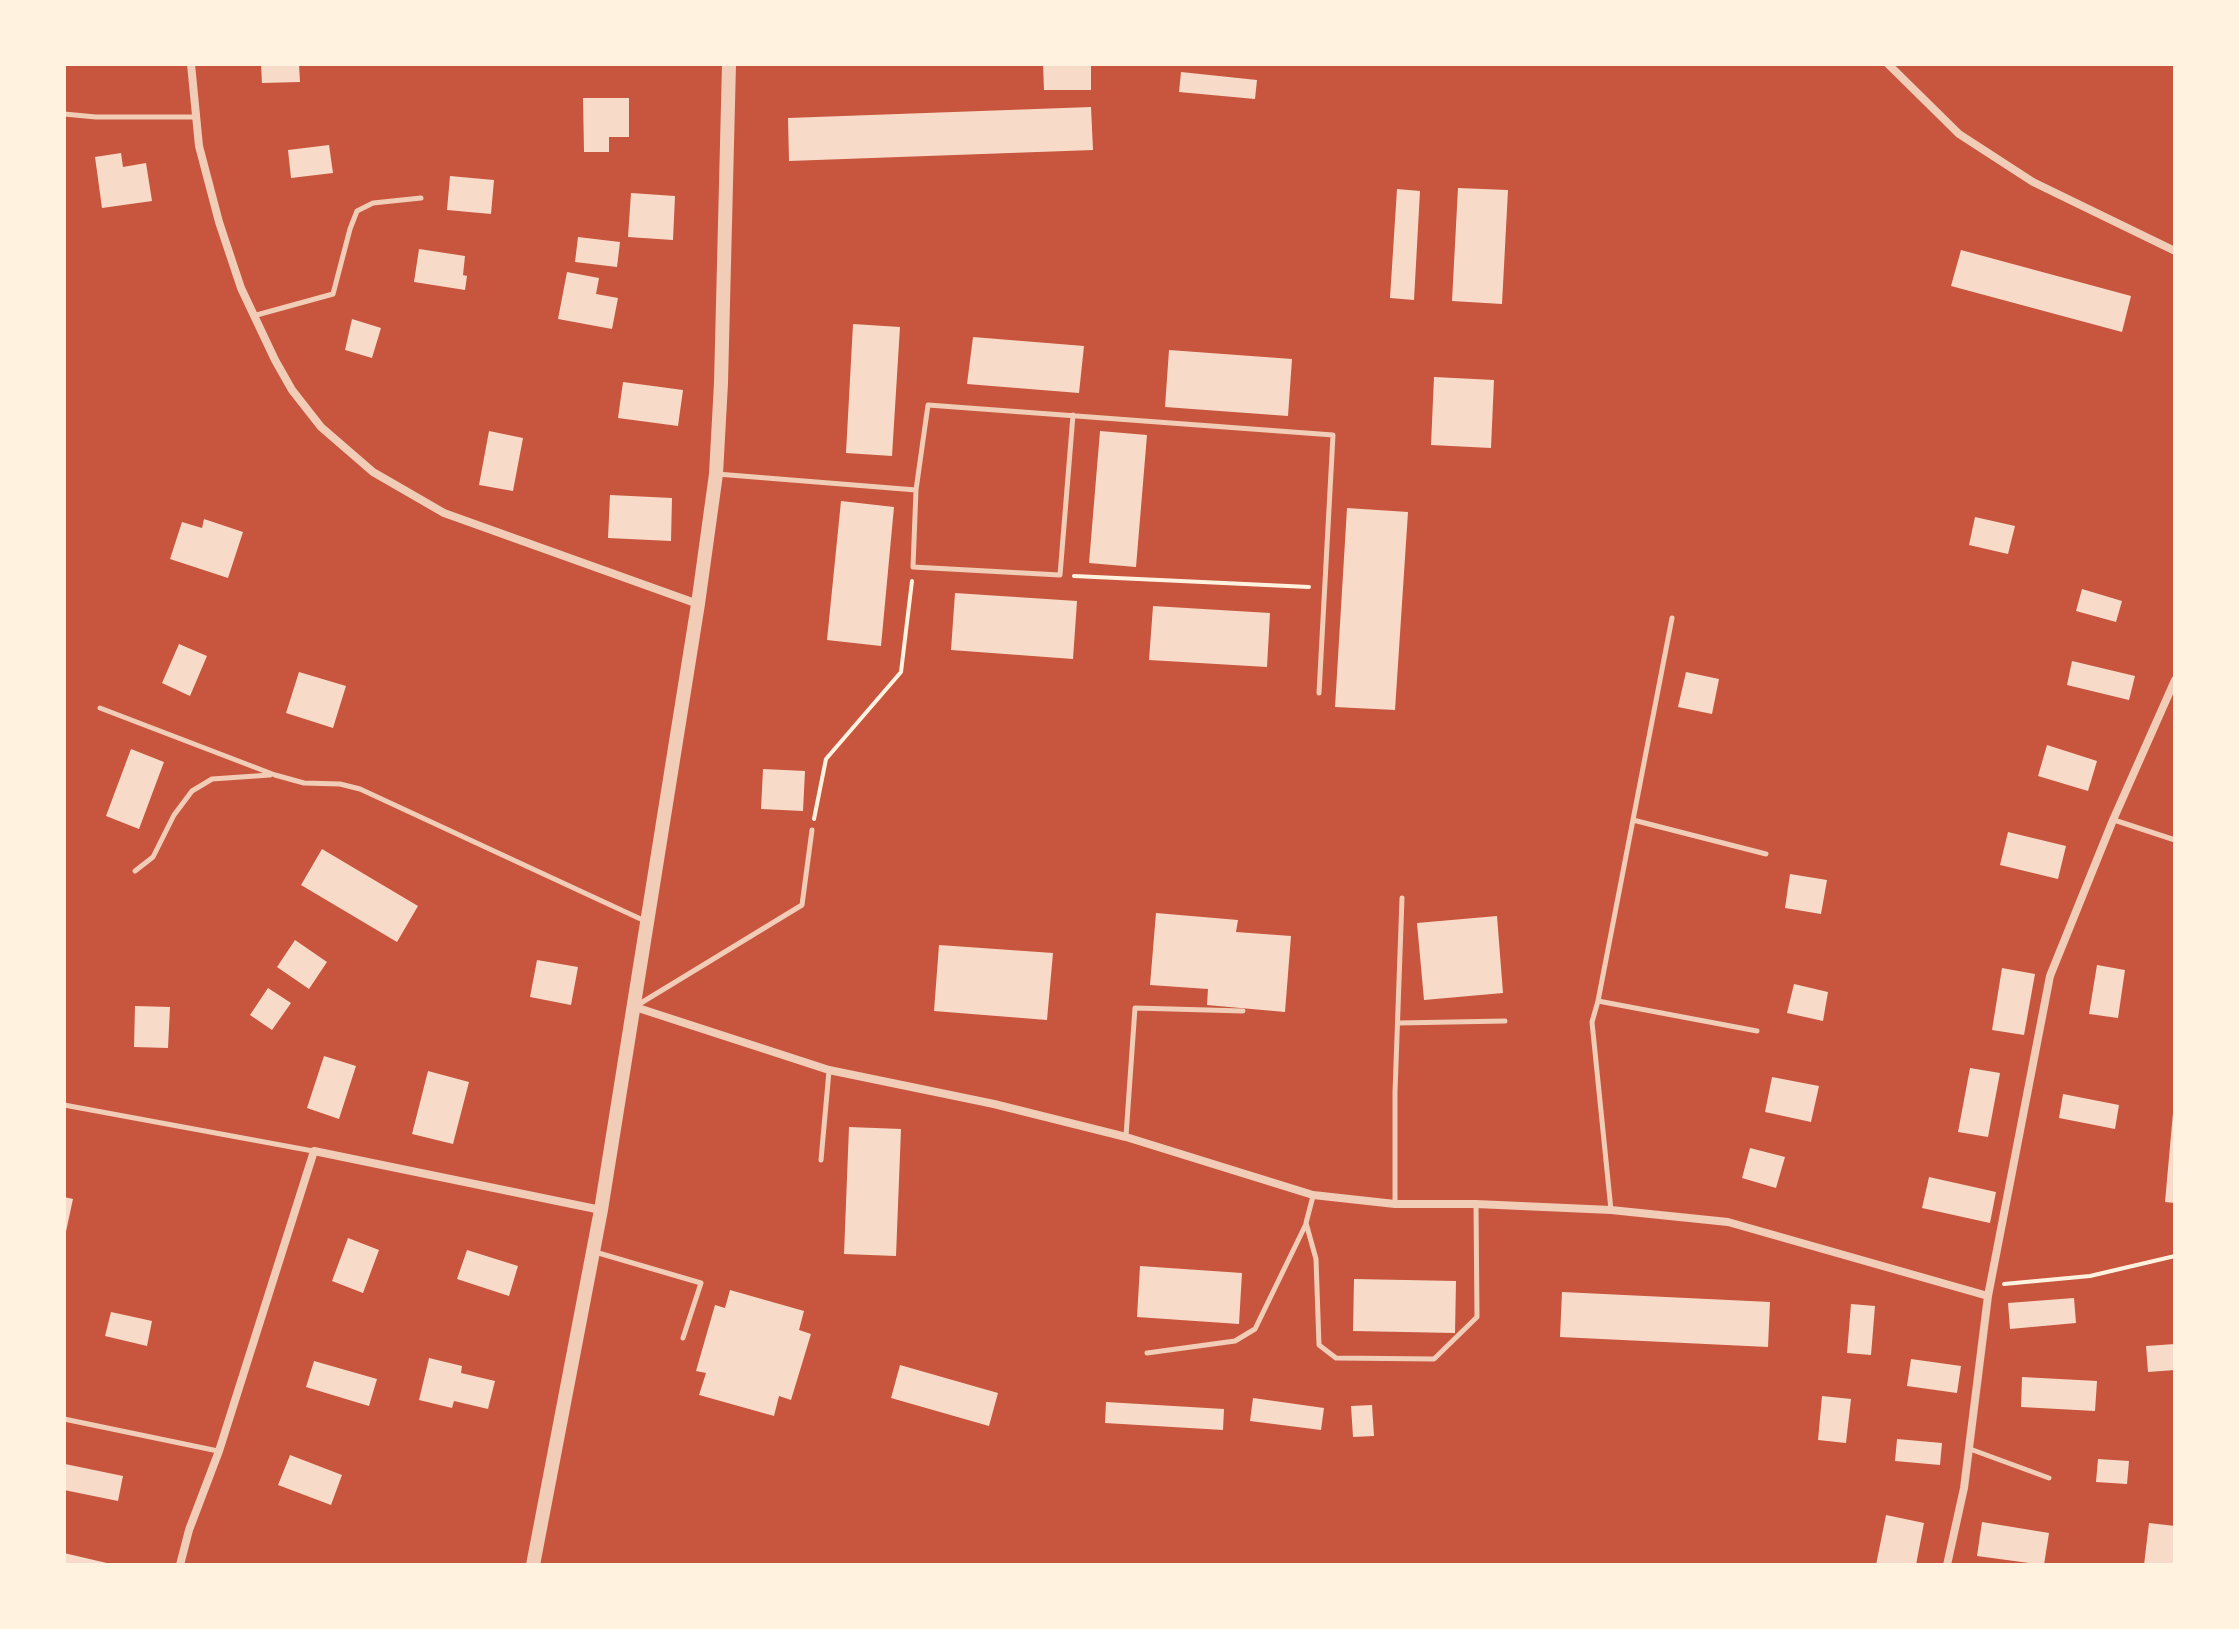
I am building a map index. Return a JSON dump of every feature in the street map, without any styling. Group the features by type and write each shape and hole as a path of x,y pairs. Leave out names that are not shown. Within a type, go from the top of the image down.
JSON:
{"street":[{"path":"191,64 199,146 219,222 252,316 292,390 321,427 373,472 444,513 698,604"},
{"path":"533,1565 594,1252 635,1007 716,474 729,64"},
{"path":"1888,64 1959,134 2033,182 2175,251"},
{"path":"1947,1565 1970,1449 1988,1296 2050,976 2113,820 2175,680"},
{"path":"635,1007 829,1070 994,1104 1126,1137 1313,1195 1395,1204 1476,1204 1676,1214 1728,1222 1988,1296"},
{"path":"180,1565 314,1151 601,1210"}],"lane":[{"path":"64,114 195,117"},
{"path":"252,316 333,294 357,211 373,203 421,198"},
{"path":"1073,415 1060,575 913,567 916,490 928,405 1073,415 1333,435 1319,693"},
{"path":"716,474 916,490"},
{"path":"1611,1210 1592,1022 1672,618"},
{"path":"100,708 275,775 304,783 340,784 360,789 646,921"},
{"path":"135,871 153,857 174,815 192,791 212,779 275,775"},
{"path":"1633,820 1766,854"},
{"path":"2113,820 2175,840"},
{"path":"635,1007 802,905 812,830"},
{"path":"1395,1204 1402,898"},
{"path":"1598,1001 1757,1031"},
{"path":"1126,1137 1135,1008 1243,1011"},
{"path":"1398,1023 1505,1021"},
{"path":"821,1160 829,1070"},
{"path":"64,1105 314,1151"},
{"path":"1147,1353 1235,1341 1255,1329 1306,1223 1313,1195"},
{"path":"1306,1223 1316,1259 1319,1345 1336,1358 1434,1359 1477,1317 1476,1204"},
{"path":"594,1252 701,1283 683,1338"},
{"path":"64,1419 219,1451"},
{"path":"1970,1449 2049,1478"}],"path":[{"path":"812,830 826,759 901,672 913,567"},
{"path":"1060,575 1325,588"},
{"path":"1990,1285 2090,1276 2175,1256"}],"building":[{"path":"261,64 299,64 300,82 262,83"},
{"path":"1043,64 1091,64 1091,90 1044,90"},
{"path":"1181,72 1257,80 1255,99 1179,92"},
{"path":"583,98 629,98 629,137 609,137 609,152 584,152"},
{"path":"1091,107 1093,150 789,161 788,118"},
{"path":"329,145 333,173 291,178 288,150"},
{"path":"121,153 123,167 146,163 152,201 102,208 95,157"},
{"path":"450,176 494,180 491,214 447,210"},
{"path":"1458,188 1508,190 1502,304 1452,301"},
{"path":"1397,189 1420,191 1414,300 1390,298"},
{"path":"631,193 675,196 673,240 628,237"},
{"path":"578,237 620,242 617,267 575,262"},
{"path":"419,249 465,256 465,290 414,282"},
{"path":"1961,250 2131,296 2122,332 1951,286"},
{"path":"567,272 599,278 596,294 618,298 612,329 558,319"},
{"path":"352,319 381,328 372,358 345,350"},
{"path":"853,324 900,327 892,456 846,453"},
{"path":"973,337 1084,346 1079,393 967,384"},
{"path":"1169,350 1292,359 1288,416 1165,407"},
{"path":"1434,377 1494,380 1491,448 1431,445"},
{"path":"623,382 683,390 678,426 618,418"},
{"path":"489,431 523,438 513,491 479,485"},
{"path":"1100,431 1147,435 1136,567 1089,563"},
{"path":"610,495 672,498 671,541 608,538"},
{"path":"841,501 894,507 881,646 827,640"},
{"path":"1347,508 1408,512 1395,710 1335,707"},
{"path":"1975,517 2015,526 2008,554 1969,545"},
{"path":"204,519 243,532 228,578 170,559 182,522 202,528"},
{"path":"2082,589 2122,601 2116,622 2076,611"},
{"path":"955,593 1077,601 1073,659 951,650"},
{"path":"1153,606 1270,613 1267,667 1149,660"},
{"path":"179,644 207,656 190,696 162,683"},
{"path":"2072,661 2135,676 2129,700 2067,685"},
{"path":"299,672 346,686 333,728 286,713"},
{"path":"1686,672 1719,679 1712,714 1678,707"},
{"path":"2047,745 2097,761 2088,791 2038,776"},
{"path":"131,749 164,762 139,829 106,816"},
{"path":"763,769 805,771 803,811 761,809"},
{"path":"2008,832 2066,846 2058,879 2000,865"},
{"path":"322,849 418,906 397,942 301,885"},
{"path":"1790,874 1827,880 1821,914 1785,908"},
{"path":"1156,913 1238,920 1236,932 1291,936 1285,1012 1207,1005 1208,989 1150,985"},
{"path":"1497,916 1503,993 1424,1000 1417,923"},
{"path":"295,940 327,962 309,989 277,967"},
{"path":"939,945 1053,953 1047,1020 934,1011"},
{"path":"537,960 578,967 571,1005 530,997"},
{"path":"2097,965 2125,970 2118,1018 2089,1014"},
{"path":"2002,968 2035,974 2024,1035 1992,1030"},
{"path":"1794,984 1828,992 1823,1021 1787,1013"},
{"path":"268,988 291,1003 272,1030 250,1015"},
{"path":"135,1006 170,1007 168,1048 134,1047"},
{"path":"324,1056 356,1066 339,1119 307,1108"},
{"path":"1970,1068 2000,1073 1988,1137 1958,1132"},
{"path":"428,1071 469,1082 453,1144 412,1134"},
{"path":"1772,1077 1819,1086 1811,1122 1765,1112"},
{"path":"2063,1094 2119,1105 2115,1129 2059,1118"},
{"path":"2175,1113 2175,1203 2165,1202"},
{"path":"849,1127 901,1129 896,1256 844,1254"},
{"path":"1750,1148 1785,1157 1776,1188 1742,1178"},
{"path":"1929,1177 1996,1192 1990,1223 1922,1208"},
{"path":"64,1197 73,1199 65,1236 64,1236"},
{"path":"348,1238 379,1250 363,1293 332,1281"},
{"path":"467,1250 518,1266 509,1296 457,1279"},
{"path":"1140,1266 1242,1273 1239,1324 1137,1317"},
{"path":"1354,1279 1456,1281 1455,1333 1353,1331"},
{"path":"730,1290 804,1311 799,1330 811,1334 791,1400 779,1396 774,1416 699,1395 706,1373 696,1371 715,1305 725,1308"},
{"path":"1562,1292 1770,1302 1768,1347 1560,1337"},
{"path":"2074,1298 2076,1323 2010,1329 2008,1303"},
{"path":"1851,1304 1875,1306 1871,1355 1847,1353"},
{"path":"111,1312 152,1321 147,1346 105,1336"},
{"path":"2175,1344 2175,1370 2148,1372 2146,1346"},
{"path":"429,1358 462,1366 461,1373 495,1381 488,1409 454,1401 452,1408 419,1400"},
{"path":"1911,1359 1961,1366 1957,1393 1907,1386"},
{"path":"314,1361 377,1379 369,1406 306,1387"},
{"path":"900,1365 998,1393 989,1426 891,1398"},
{"path":"2022,1377 2097,1381 2095,1411 2021,1407"},
{"path":"1822,1396 1851,1399 1846,1443 1818,1440"},
{"path":"1253,1398 1324,1408 1321,1430 1250,1421"},
{"path":"1106,1402 1224,1409 1223,1430 1105,1423"},
{"path":"1372,1405 1374,1436 1353,1437 1351,1406"},
{"path":"1897,1439 1942,1443 1940,1465 1895,1461"},
{"path":"290,1455 342,1475 331,1505 278,1485"},
{"path":"2098,1459 2129,1461 2127,1484 2096,1482"},
{"path":"65,1464 123,1476 118,1501 64,1490"},
{"path":"1886,1515 1924,1523 1916,1565 1876,1565"},
{"path":"1982,1522 2049,1533 2044,1565 1977,1556"},
{"path":"2149,1523 2175,1526 2175,1565 2144,1565"},
{"path":"64,1553 111,1564 111,1565 64,1565"}]}
